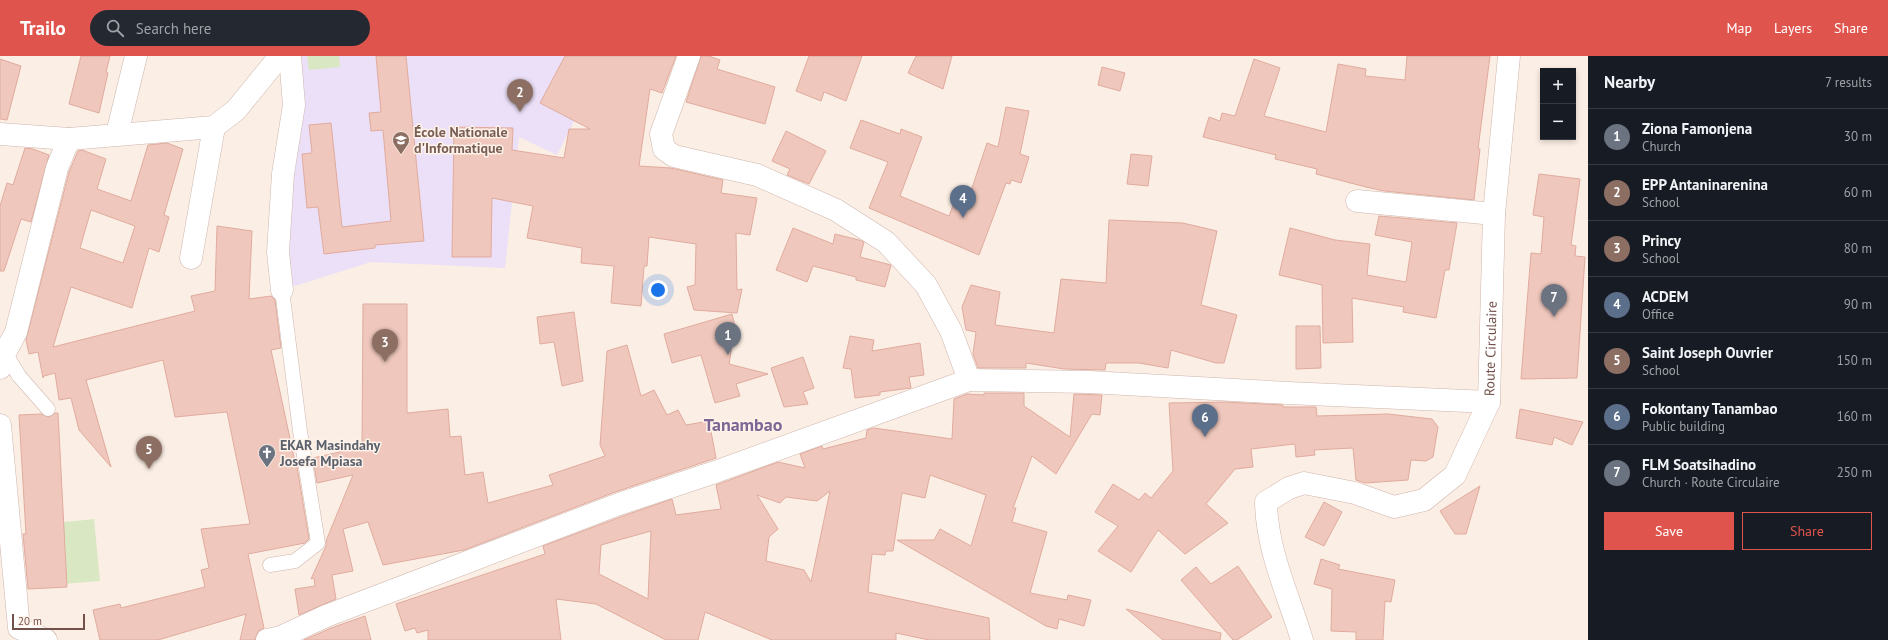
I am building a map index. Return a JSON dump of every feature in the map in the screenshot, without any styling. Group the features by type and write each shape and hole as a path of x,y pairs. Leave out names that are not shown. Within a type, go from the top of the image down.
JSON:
{"street":[{"path":"117,134 136,56"},
{"path":"0,134 69,139 214,127 236,110 280,56"},
{"path":"282,290 278,252 283,174 294,105 290,56"},
{"path":"689,56 661,134 664,149 674,156 757,175 836,210 886,242 926,285 951,331 969,380"},
{"name":"Route Circulaire","path":"1302,640 1274,557 1266,525 1266,502 1288,488 1304,483 1355,493 1394,507 1424,500 1455,475 1489,402 1494,214 1509,56"},
{"path":"192,258 214,127"},
{"path":"3,361 16,332 57,168 69,139"},
{"path":"1357,201 1494,214"},
{"path":"267,640 281,638 326,616 619,504 714,472 969,380 1089,382 1296,394 1489,402"},
{"path":"0,425 19,628 46,640"}],"lane":[{"path":"270,565 295,561 318,543 300,430 282,290"},
{"path":"3,361 19,376 48,410"}],"shaded area":[{"name":"École Nationale d'Informatique","path":"290,56 607,56 557,155 519,137 505,268 371,262 282,290"}],"green space":[{"path":"307,56 339,56 340,67 309,70"},
{"path":"94,519 100,581 62,584 56,523"}],"building":[{"path":"81,56 110,56 106,72 108,73 99,113 69,104"},
{"path":"376,56 406,56 424,241 375,245 375,248 324,254 318,207 307,208 302,154 312,153 309,125 331,123 342,227 391,221 383,130 371,131 369,113 381,112"},
{"path":"565,56 676,56 662,93 650,89 639,166 671,168 723,180 721,193 757,198 750,235 736,233 737,290 742,289 737,313 694,310 687,287 695,285 696,244 649,237 647,266 644,266 641,306 611,303 614,266 581,263 582,248 527,238 533,206 492,198 491,257 452,257 454,127 513,128 512,150 564,158 569,129 590,129 540,103"},
{"path":"701,56 709,56 720,60 717,69 775,87 765,124 686,102"},
{"path":"809,56 862,56 846,101 824,92 821,101 796,91"},
{"path":"916,56 952,56 943,89 908,73"},
{"path":"1407,56 1490,56 1478,149 1480,149 1474,200 1384,191 1366,187 1316,174 1317,169 1275,159 1276,155 1203,137 1209,117 1220,121 1222,113 1235,116 1254,59 1280,68 1264,116 1326,132 1338,64 1366,69 1365,76 1405,80"},
{"path":"0,59 21,66 7,120 0,119"},
{"path":"1102,67 1125,73 1120,91 1098,85"},
{"path":"1006,107 1029,111 1020,154 1029,157 1021,183 1011,180 1010,184 1006,183 979,255 869,208 888,162 850,148 861,120 900,134 901,129 922,137 900,196 949,216 959,190 970,194 987,143 998,147"},
{"path":"786,131 826,151 809,184 787,175 790,169 772,161"},
{"path":"167,143 183,149 164,215 169,217 159,252 149,248 132,308 71,287 53,347 195,311 191,296 215,291 217,226 252,231 249,299 271,296 275,300 281,348 271,350 295,462 296,461 309,539 305,543 248,554 264,628 258,631 255,640 240,640 246,614 158,640 100,640 93,610 120,604 121,608 205,587 201,570 209,568 201,529 250,524 227,412 175,417 163,360 86,380 111,467 79,430 71,398 59,400 55,373 44,376 43,378 38,352 29,354 26,340 69,172 78,151 82,150 106,159 97,189 131,201 148,145","holes":["91,210 135,226 123,263 80,248"]},
{"path":"25,148 33,149 49,155 31,222 21,219 4,271 0,271 0,206 7,183 13,185"},
{"path":"1131,154 1152,156 1148,186 1127,184"},
{"path":"1539,174 1580,179 1571,245 1576,246 1575,256 1585,257 1577,378 1521,379 1531,253 1541,254 1544,217 1533,215"},
{"path":"1379,216 1457,223 1449,270 1445,270 1436,318 1403,312 1404,307 1352,298 1353,342 1323,343 1322,285 1279,275 1290,228 1335,240 1370,244 1367,275 1406,282 1412,242 1375,235"},
{"path":"1109,220 1183,223 1217,231 1201,305 1237,315 1224,363 1216,363 1171,350 1168,368 1139,363 1106,363 1105,370 1064,369 1026,363 1026,368 978,368 973,354 976,332 966,330 962,307 971,285 1000,292 995,325 1054,333 1061,279 1106,283"},
{"path":"793,228 833,244 835,234 864,242 860,257 891,265 885,287 856,280 856,277 813,266 807,282 776,270"},
{"path":"363,304 407,304 407,413 448,409 450,437 461,436 465,475 483,472 488,503 553,485 549,475 605,456 600,445 607,351 627,345 641,396 654,390 667,415 678,410 686,425 709,421 716,458 615,492 464,550 383,565 368,522 343,529 353,571 332,575 336,599 299,615 295,589 315,586 314,578 311,579 326,546 326,541 353,475 317,483 313,458 362,447"},
{"path":"574,312 583,381 562,386 554,342 540,344 537,317"},
{"path":"732,314 735,326 729,364 768,374 736,384 740,396 715,403 701,355 672,363 664,334"},
{"path":"1296,326 1320,326 1321,368 1296,369"},
{"path":"850,336 874,340 872,351 920,343 924,375 909,377 911,388 880,392 880,395 855,398 851,369 843,368"},
{"path":"803,357 814,388 803,392 808,404 784,407 771,368"},
{"path":"984,393 1024,393 1024,406 1070,437 1074,394 1102,395 1100,415 1092,414 1056,474 1032,456 1013,508 1016,508 1012,522 1047,532 1030,593 1067,600 1068,595 1091,600 1084,626 1059,619 1057,629 1046,626 897,540 934,540 940,529 971,546 986,495 930,475 925,498 902,493 893,551 886,551 885,555 872,554 868,592 989,618 990,640 929,640 896,633 896,640 772,640 705,612 698,640 666,640 596,604 556,599 561,640 428,640 428,630 417,633 415,628 405,631 396,604 545,554 543,546 672,499 676,515 721,509 716,485 778,462 805,468 800,454 822,446 823,449 866,438 867,430 874,428 952,439 954,399 967,394 984,395","holes":["830,491 811,582 804,570 766,561 769,537 778,529 757,495 780,503 786,497 817,501","651,531 648,599 599,574 601,545"]},
{"path":"1225,402 1283,405 1283,407 1316,407 1317,416 1388,414 1432,419 1438,427 1433,457 1426,461 1411,460 1408,480 1365,483 1356,480 1353,448 1314,450 1315,455 1296,457 1295,444 1251,449 1253,467 1235,469 1206,504 1228,523 1185,554 1158,530 1131,572 1098,551 1118,526 1095,512 1113,484 1139,500 1145,493 1151,498 1173,471 1169,403"},
{"path":"1520,409 1583,422 1572,445 1554,437 1552,445 1516,438"},
{"path":"55,413 58,413 67,587 28,589 23,534 26,534 19,415 41,414 49,417"},
{"path":"1480,486 1466,534 1455,534 1440,511"},
{"path":"1324,502 1342,512 1324,546 1305,537"},
{"path":"1321,559 1340,565 1338,569 1395,580 1391,602 1385,601 1383,640 1356,640 1356,632 1331,631 1332,589 1314,584"},
{"path":"1238,566 1272,617 1237,640 1233,640 1181,580 1196,567 1211,584"},
{"path":"1126,609 1221,633 1220,640 1163,640"},
{"path":"365,616 371,640 304,640 331,628"}],"place":[{"name":"EPP Antaninarenina","path":"520,112"},
{"name":"École Nationale d'Informatique","path":"401,155"},
{"name":"ACDEM","path":"963,218"},
{"name":"FLM Soatsihadino","path":"1554,317"},
{"name":"Ziona Famonjena","path":"728,355"},
{"name":"Princy","path":"385,362"},
{"name":"Fokontany Tanambao","path":"1205,437"},
{"name":"EKAR Masindahy Josefa Mpiasa","path":"267,468"},
{"name":"Saint Joseph Ouvrier","path":"149,469"}],"district":[{"name":"Tanambao","path":"743,424"}]}
